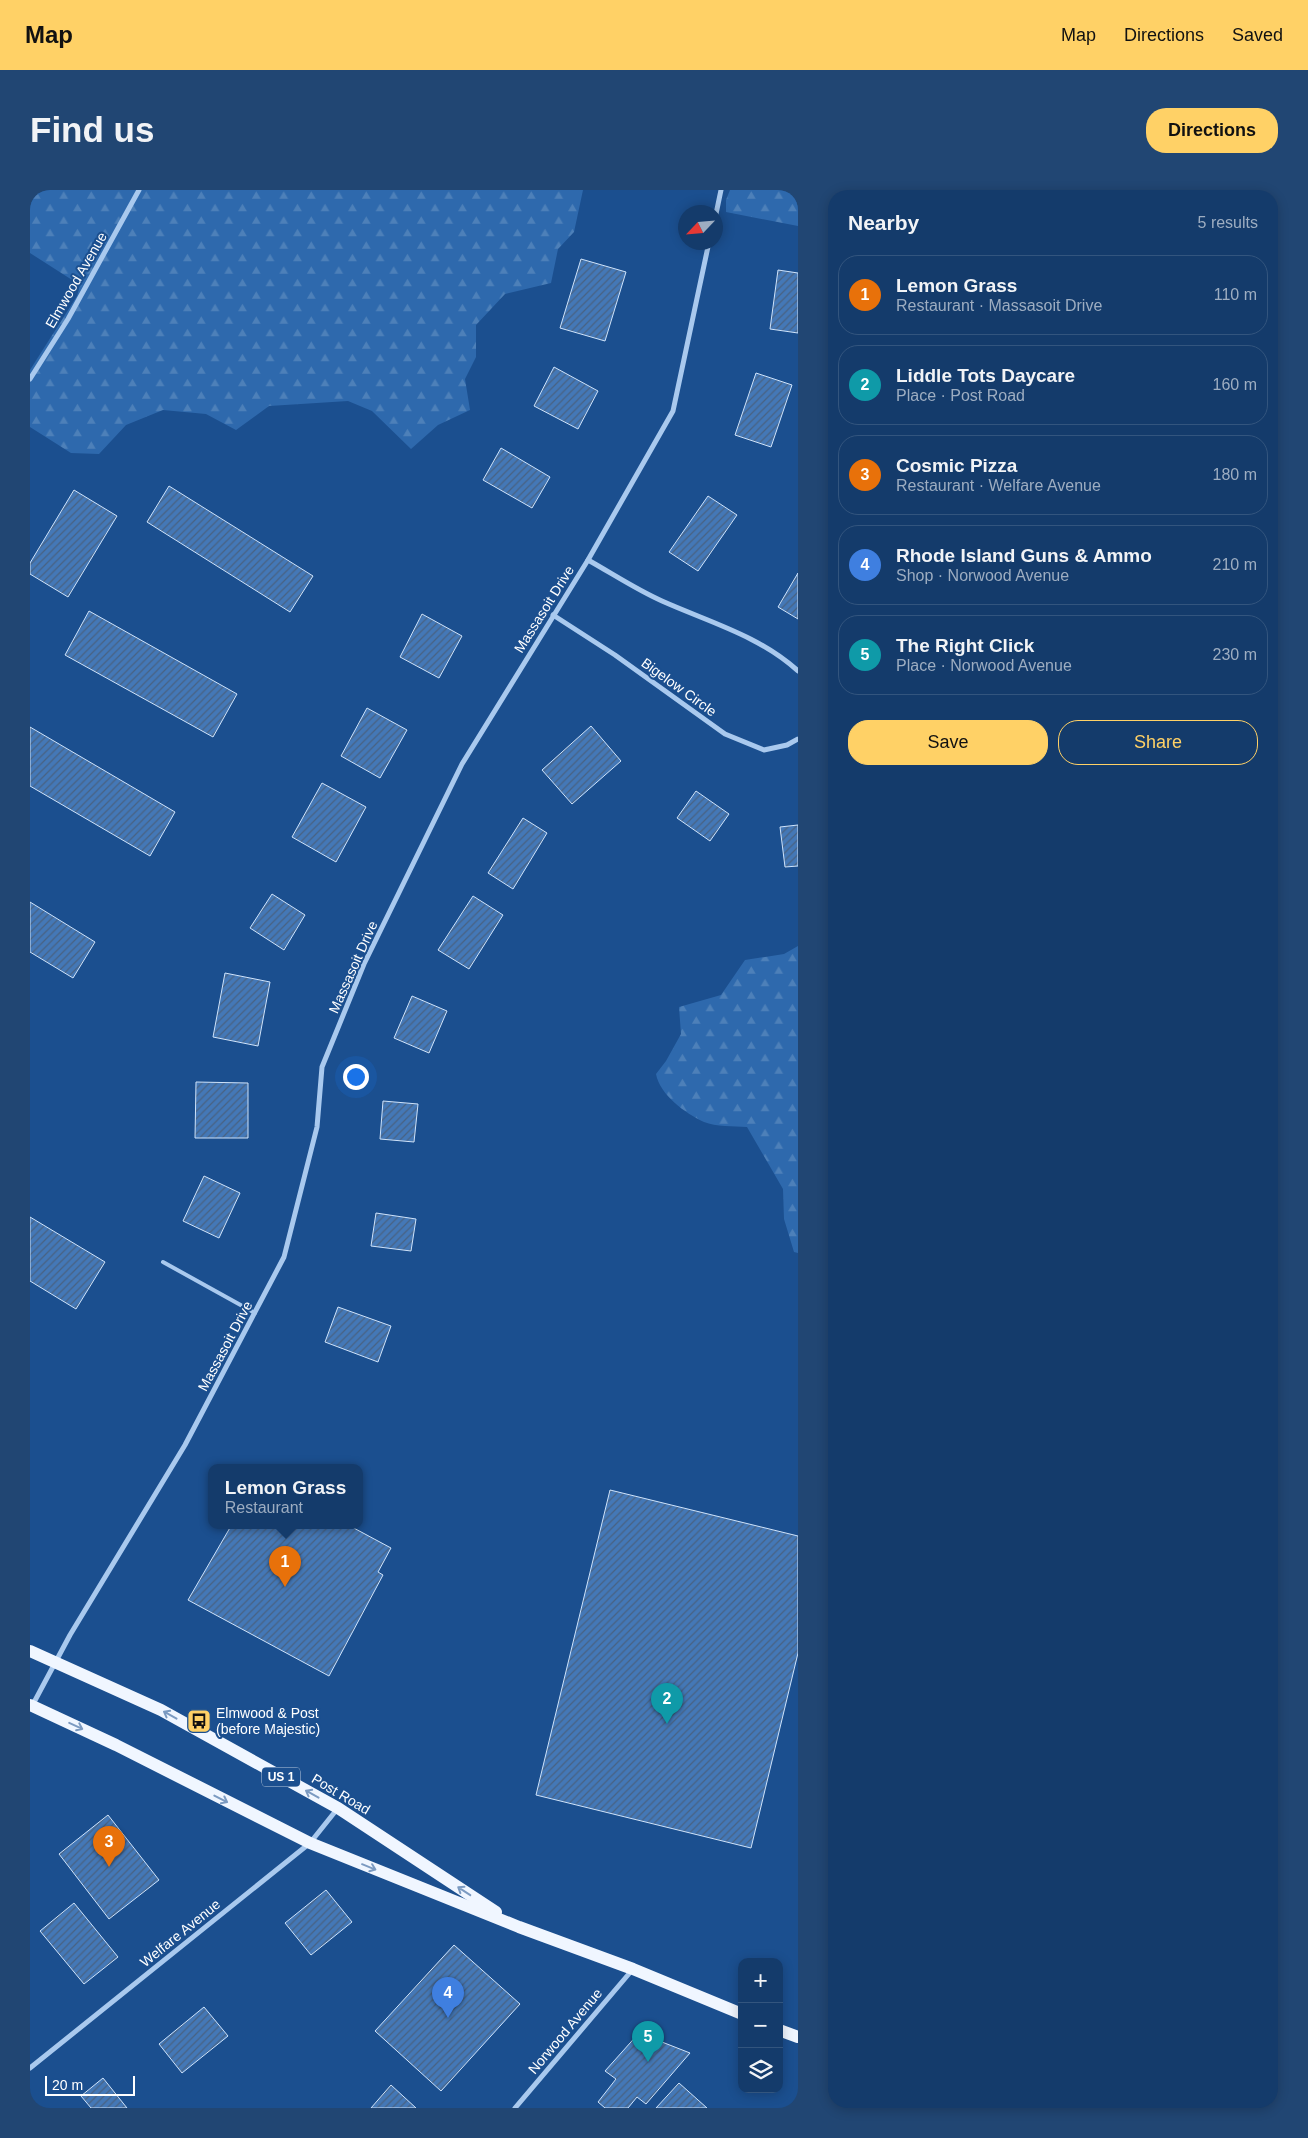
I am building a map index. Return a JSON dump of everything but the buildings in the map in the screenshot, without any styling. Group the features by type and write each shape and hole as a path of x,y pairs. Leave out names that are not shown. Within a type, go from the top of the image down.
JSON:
{"main road":[{"name":"Post Road","path":"30,1651 161,1710 338,1808 519,1927"},
{"name":"Post Road","path":"31,1706 116,1745 310,1844 519,1927 633,1969 738,2012"},
{"path":"783,2031 798,2037"}],"street":[{"name":"Elmwood Avenue","path":"30,379 68,319 139,190"},
{"path":"718,205 721,190"},
{"name":"Massasoit Drive","path":"31,1706 70,1635 185,1445 284,1257 318,1127 322,1068 364,964 462,764 588,560 673,411 708,250"},
{"path":"588,560 661,601 718,623 780,654 798,671"},
{"name":"Bigelow Circle","path":"553,615 615,655 725,734 764,750 787,745 798,739"},
{"name":"Welfare Avenue","path":"30,2068 310,1844 338,1808"},
{"name":"Norwood Avenue","path":"515,2108 633,1969"}],"lane":[{"path":"163,1262 255,1312"}],"green space":[{"path":"30,190 583,190 574,232 558,249 551,283 505,294 476,325 476,357 465,379 470,410 438,425 411,449 372,411 348,401 269,406 236,430 206,414 163,410 126,425 99,454 71,453 30,427 30,370 77,296 80,285 30,253"},
{"path":"730,190 798,190 798,226 726,212 726,200"},
{"path":"798,946 798,1253 794,1252 784,1219 783,1189 747,1127 714,1125 697,1118 668,1096 658,1082 656,1074 666,1061 681,1034 679,1007 721,995 745,960 784,954"}],"place":[{"name":"Lemon Grass","path":"285,1587"},
{"name":"Elmwood & Post (before Majestic)","path":"199,1721"},
{"name":"Liddle Tots Daycare","path":"667,1724"},
{"name":"Cosmic Pizza","path":"109,1867"},
{"name":"Rhode Island Guns & Ammo","path":"448,2018"},
{"name":"The Right Click","path":"648,2062"}]}
